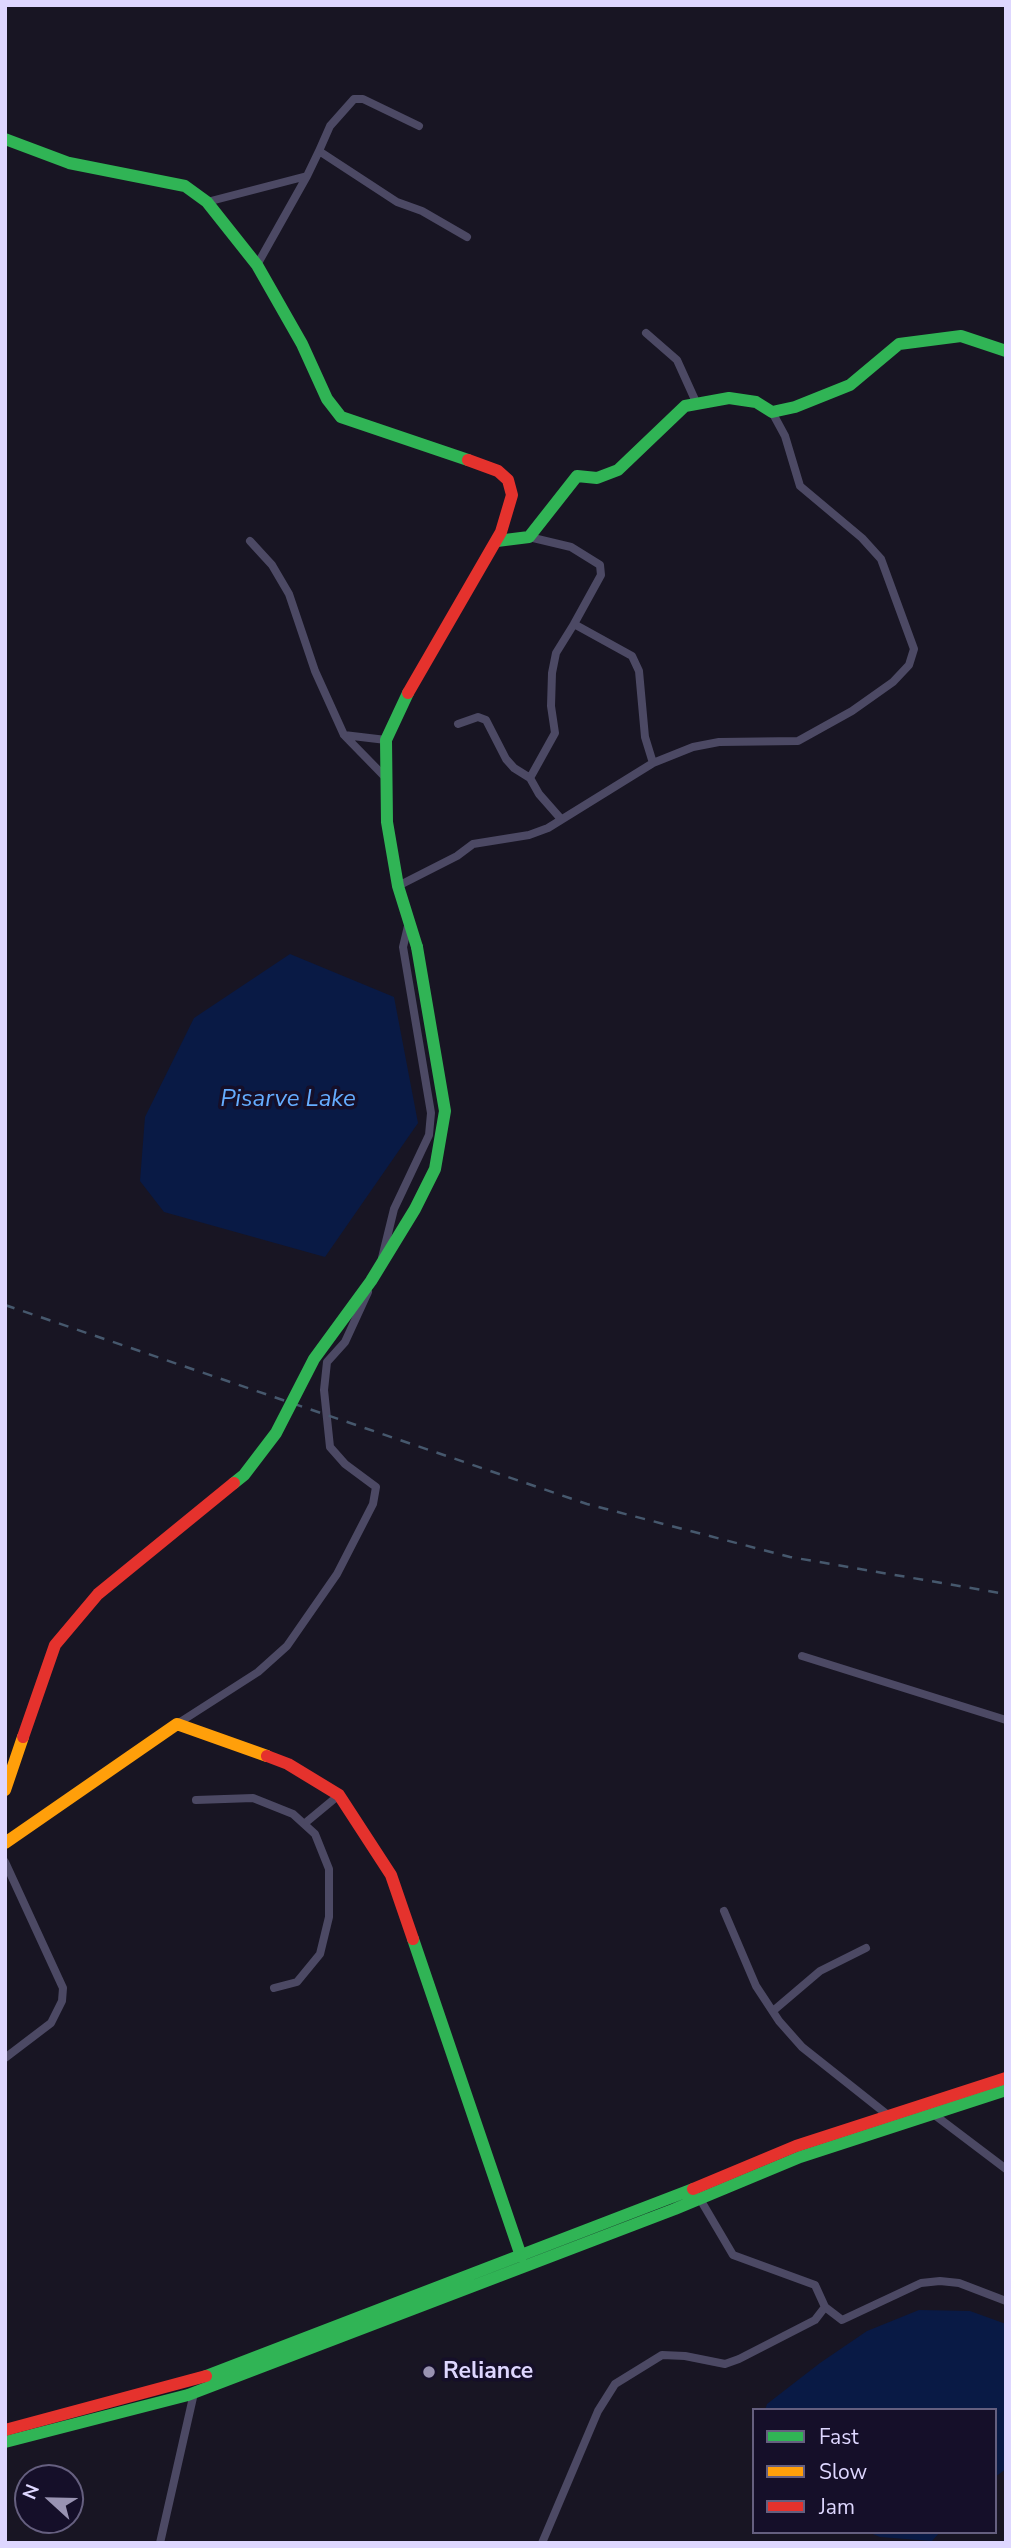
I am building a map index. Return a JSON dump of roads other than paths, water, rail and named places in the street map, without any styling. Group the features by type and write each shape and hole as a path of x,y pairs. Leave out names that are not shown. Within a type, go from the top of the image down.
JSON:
{"main road":[{"path":"5,139 69,163 185,186 207,202 257,265 302,344 327,399 341,417 445,455 479,463 498,471 508,480 512,495 497,541 451,615 389,728 386,740 384,776 387,822 398,886 417,947 445,1111 435,1169 415,1209 371,1281 314,1359 276,1433 244,1475 98,1594 55,1645 5,1790"},
{"path":"497,541 529,537 577,476 608,476 685,406 729,398 756,402 772,412 795,407 850,385 899,344 961,336 1006,351"},
{"path":"5,1843 177,1724 288,1764 339,1795 391,1875 521,2256"},
{"path":"5,2442 194,2393 700,2199 890,2120 932,2113 987,2090 1006,2078"},
{"path":"5,2430 184,2384 521,2256 796,2146 987,2090 1006,2090"}],"street":[{"path":"257,265 307,176 330,126 354,99 363,99 419,126"},
{"path":"320,151 397,202 422,211 467,237"},
{"path":"207,202 307,176"},
{"path":"646,333 677,360 696,402"},
{"path":"398,886 446,862 473,844 529,835 561,819 653,763 693,747 719,742 798,741 852,711 893,681 909,665 914,656 911,640 881,559 862,538 800,486 785,436 772,412"},
{"path":"529,537 571,547 600,565 601,575 556,653 552,673 551,706 555,733 530,778"},
{"path":"250,541 272,565 289,594 315,671 344,734 384,776"},
{"path":"574,624 632,656 639,671 645,737 653,763"},
{"path":"458,724 478,717 486,720 506,759 530,778 561,819"},
{"path":"344,734 386,740"},
{"path":"177,1724 258,1672 287,1646 337,1574 373,1504 376,1487 345,1464 330,1447 324,1390 327,1362 345,1342 380,1265 394,1209 429,1135 431,1113 403,947 409,922"},
{"path":"802,1656 1006,1720"},
{"path":"304,1824 339,1795"},
{"path":"196,1800 253,1798 293,1814 316,1834 329,1869 329,1917 320,1954 298,1982 274,1988"},
{"path":"5,1862 63,1988 62,2001 51,2023 5,2057"},
{"path":"724,1911 756,1986 773,2011 802,2047 890,2120"},
{"path":"773,2011 820,1971 866,1948"},
{"path":"932,2113 1006,2169"},
{"path":"700,2199 733,2255 815,2285 825,2307 842,2320 921,2283 959,2283 1006,2301"},
{"path":"542,2543 598,2411 615,2384 662,2355 685,2356 725,2364 739,2359 815,2320 825,2307"},
{"path":"160,2543 194,2393"}],"water":[{"name":"Pisarve Lake","path":"290,954 394,997 418,1123 325,1257 164,1212 140,1181 145,1117 194,1018"},
{"path":"919,2310 970,2311 1006,2324 1006,2469 997,2476 997,2408 766,2408 767,2404 820,2363 867,2331"},
{"path":"873,2534 938,2534 932,2541 880,2537"}],"railway":[{"path":"5,1305 587,1504 790,1557 1006,1594"}],"place":[{"name":"Reliance","path":"429,2372"}]}
